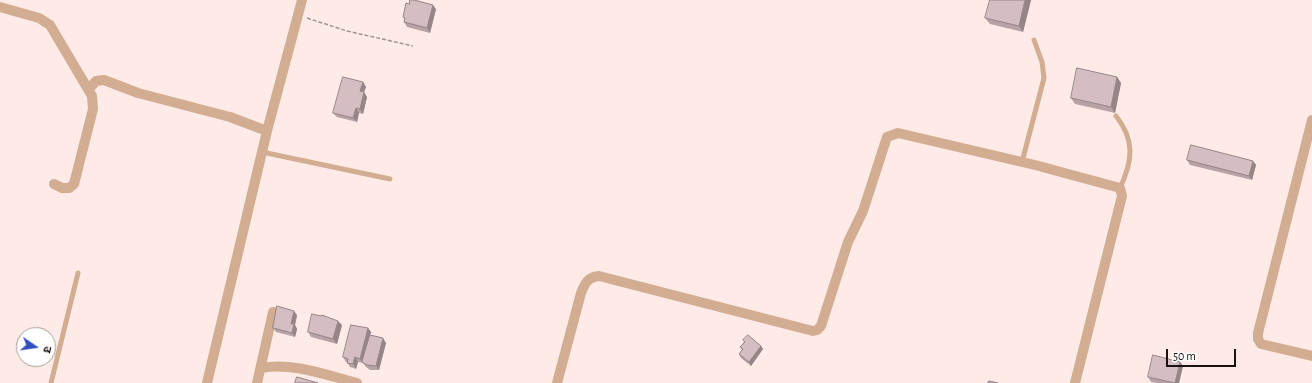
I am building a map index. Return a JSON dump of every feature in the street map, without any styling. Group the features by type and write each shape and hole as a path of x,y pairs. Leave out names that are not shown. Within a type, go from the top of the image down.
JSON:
{"street":[{"path":"207,383 267,131 302,0"},
{"path":"0,7 39,18 50,25 92,96 93,108 74,184 69,188 62,188 54,184"},
{"path":"89,89 96,81 104,80 138,93 230,117 267,131"},
{"path":"1311,124 1258,333 1258,339 1262,344 1312,356"},
{"path":"557,383 581,293 585,283 594,276 813,331 817,330 821,326 848,242 863,211 889,135 895,133 903,133 1022,162 1120,188 1122,196 1075,383"},
{"path":"256,383 261,368 273,312"},
{"path":"261,368 288,366 357,383"}],"lane":[{"path":"1022,162 1044,78 1042,62 1034,40"},
{"path":"1116,116 1124,127 1130,148 1128,167 1120,188"},
{"path":"262,152 390,179"},
{"path":"51,383 78,273"}],"path":[{"path":"298,15 347,31 413,46"}],"building":[{"path":"410,0 433,5 427,28 404,22 405,18 403,17 406,3 409,4"},
{"path":"990,0 1025,0 1019,26 985,18"},
{"path":"1077,68 1117,77 1111,107 1071,98"},
{"path":"343,77 363,82 360,91 364,92 360,109 356,108 353,118 333,113"},
{"path":"1191,145 1253,161 1249,176 1187,160"},
{"path":"277,306 294,311 291,324 294,324 292,333 273,328"},
{"path":"312,314 322,315 338,321 333,339 308,332"},
{"path":"351,325 368,328 360,359 355,357 353,364 347,363 348,359 343,357"},
{"path":"370,335 383,338 376,366 367,365 362,362"},
{"path":"748,335 761,346 749,362 739,354 743,349 740,347 745,342 743,340"},
{"path":"1153,355 1180,362 1175,383 1148,377"},
{"path":"297,377 318,383 295,383"}]}
